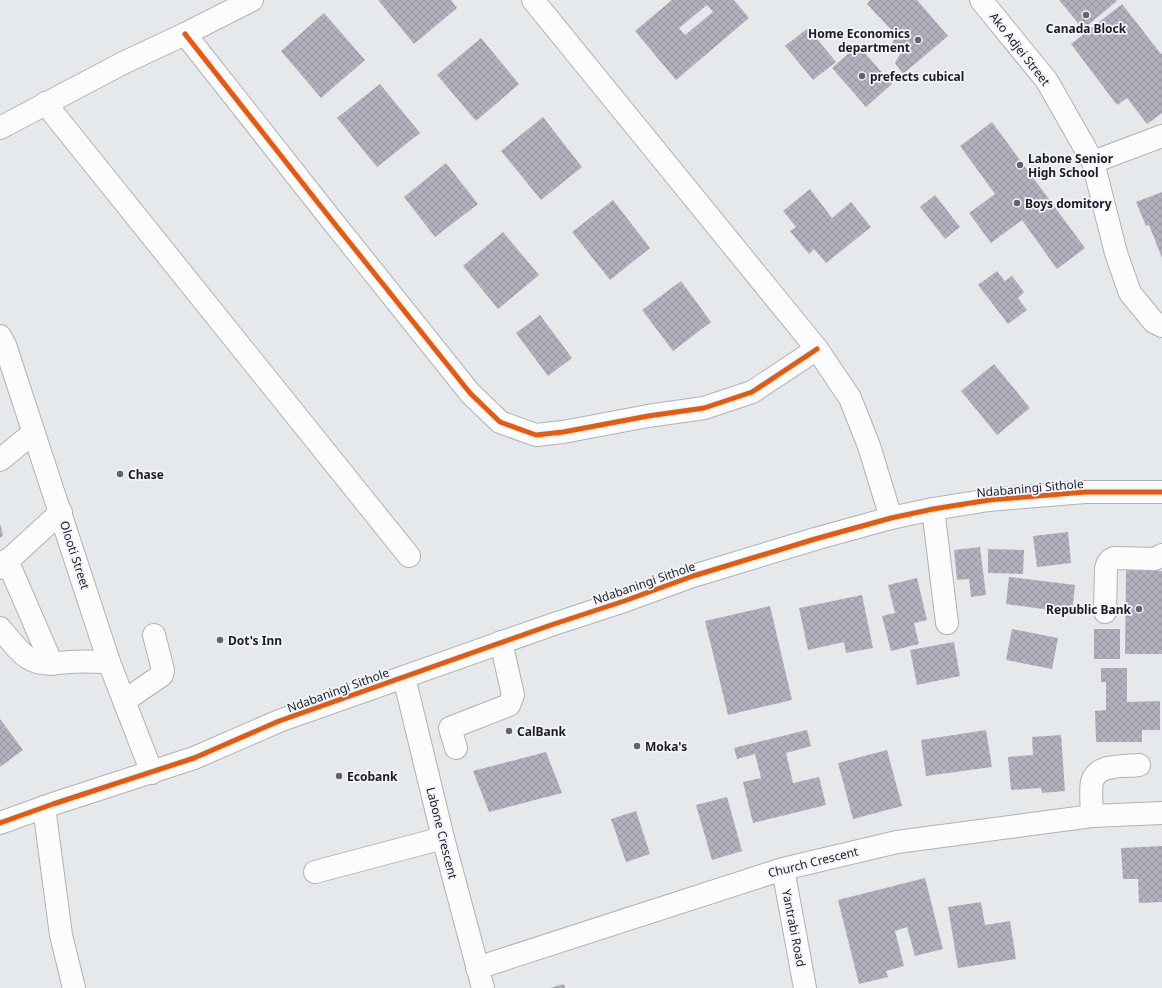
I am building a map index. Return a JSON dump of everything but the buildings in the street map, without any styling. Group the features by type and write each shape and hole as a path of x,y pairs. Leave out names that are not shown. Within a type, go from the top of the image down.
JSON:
{"street":[{"path":"0,128 123,63 252,0"},
{"path":"533,0 818,349 850,398 869,446 890,518"},
{"name":"Ako Adjei Street","path":"981,0 1047,81 1093,162 1116,253 1130,293 1154,322 1162,326"},
{"path":"185,34 470,393 500,422 536,435 563,432 648,416 704,408 752,392 818,349"},
{"path":"45,103 409,556"},
{"path":"1093,162 1162,136"},
{"name":"Olooti Street","path":"0,336 5,345 33,433 61,512 109,662 152,773"},
{"path":"0,460 33,433"},
{"name":"Ndabaningi Sithole","path":"0,823 44,807 152,773 194,758 279,721 693,576 890,518 933,509 990,500 1085,492 1162,492"},
{"path":"933,509 947,623"},
{"path":"52,664 4,564 61,512"},
{"path":"1105,612 1106,568 1112,559 1155,559 1162,555"},
{"path":"0,628 29,659 52,664 70,662 109,662"},
{"path":"124,701 162,675 163,670 154,635"},
{"path":"456,748 450,728 509,705 513,695 501,642"},
{"name":"Labone Crescent","path":"404,677 443,838 480,978"},
{"path":"1092,816 1092,782 1097,773 1100,770 1108,768 1139,766"},
{"path":"44,807 61,935 74,988"},
{"name":"Church Crescent","path":"480,978 783,869 897,842 1092,816 1162,813"},
{"path":"315,872 443,838"},
{"name":"Yantrabi Road","path":"783,869 805,988"}],"cycle path":[{"path":"185,34 470,393 500,422 536,435 563,432 648,416 704,408 752,392 817,349"},
{"path":"0,823 194,758 279,721 551,625 693,576 815,539 891,518 933,509 989,500 1085,492 1162,492"}],"place":[{"name":"Canada Block","path":"1086,15"},
{"name":"Home Economics department","path":"918,40"},
{"name":"prefects cubical","path":"862,76"},
{"name":"Labone Senior High School","path":"1020,165"},
{"name":"Boys domitory","path":"1017,203"},
{"name":"Chase","path":"120,474"},
{"name":"Republic Bank","path":"1139,609"},
{"name":"Dot's Inn","path":"220,640"},
{"name":"CalBank","path":"509,731"},
{"name":"Moka's","path":"637,746"},
{"name":"Ecobank","path":"339,776"}]}
